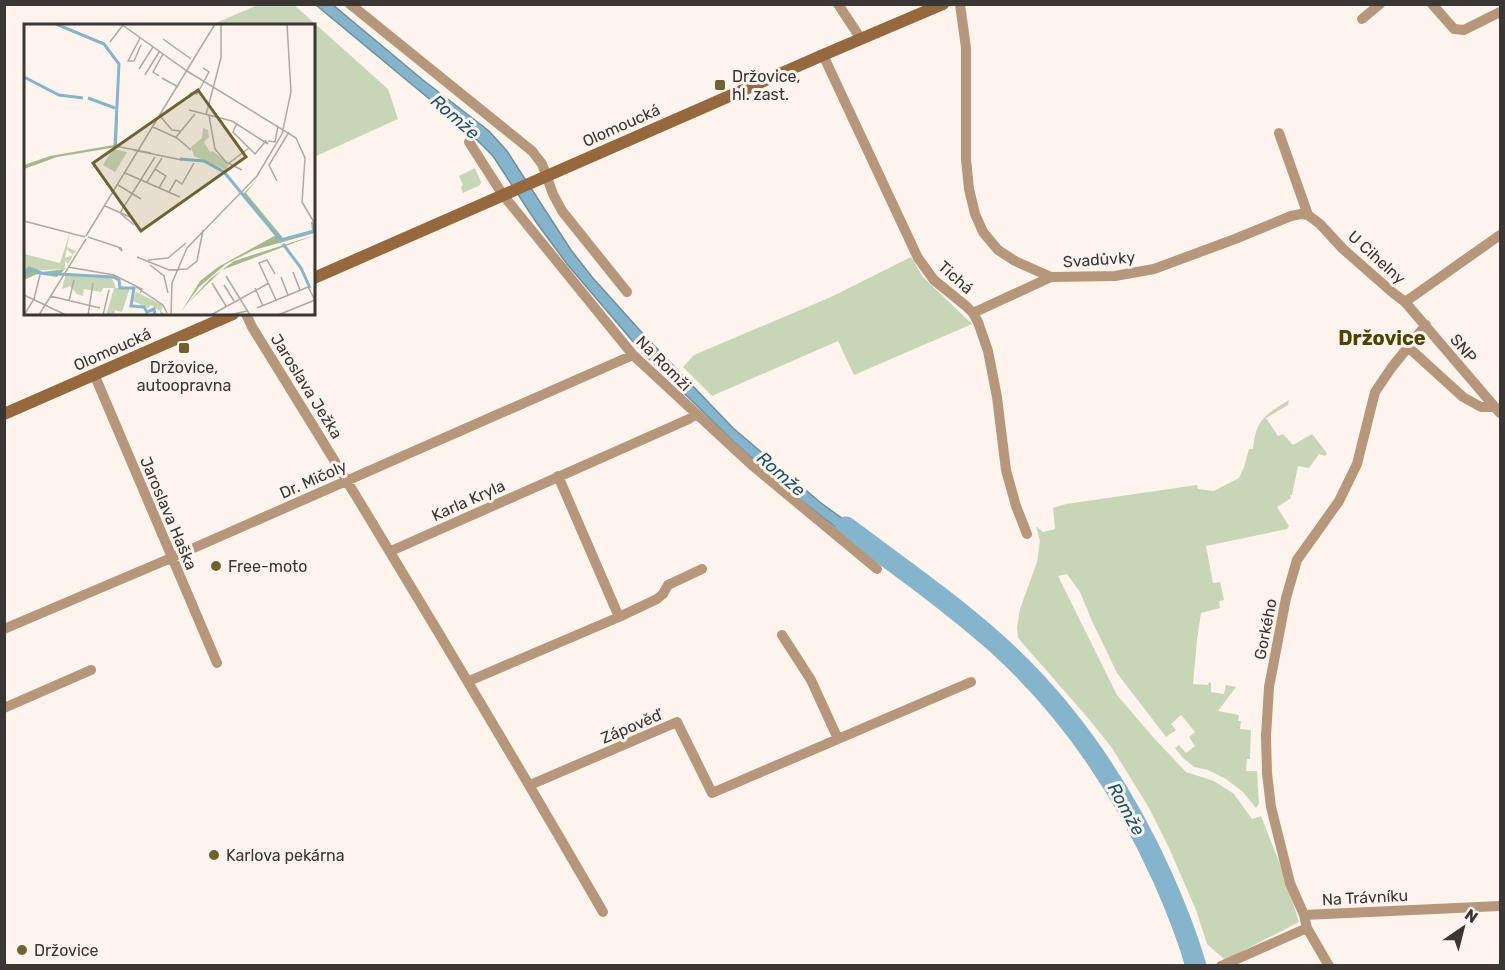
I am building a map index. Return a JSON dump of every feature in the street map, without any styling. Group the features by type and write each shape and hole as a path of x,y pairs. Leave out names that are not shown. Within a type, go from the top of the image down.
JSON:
{"street":[{"path":"350,4 532,151 538,158 543,177 562,211 627,292"},
{"path":"838,4 861,39"},
{"name":"Olomoucká","path":"315,278 943,4"},
{"name":"Svadůvky","path":"960,4 967,54 967,176 969,189 975,214 983,231 998,250 1015,261 1051,277 1115,276 1154,269 1291,216 1308,215"},
{"path":"1362,19 1380,4"},
{"path":"1432,4 1454,29 1464,30 1500,12"},
{"name":"Tichá","path":"823,55 918,258 934,280 960,300 973,313 978,322 988,351 997,397 1006,470 1027,534"},
{"name":"U Cihelny","path":"1279,134 1308,215 1320,224 1343,249 1405,302 1500,236"},
{"name":"Na Romži","path":"469,142 503,195 633,355 753,466 878,569"},
{"path":"973,313 1051,277"},
{"name":"SNP","path":"1405,302 1497,410"},
{"name":"Olomoucká","path":"4,414 230,315"},
{"name":"Jaroslava Ježka","path":"246,315 469,681 603,912"},
{"name":"Gorkého","path":"1329,966 1307,928 1290,883 1272,807 1267,773 1266,736 1269,687 1286,598 1297,560 1339,501 1357,464 1375,392 1426,325"},
{"path":"1408,347 1463,397 1481,407 1497,410"},
{"name":"Dr. Mičoly","path":"4,629 633,355"},
{"name":"Jaroslava Haška","path":"94,374 217,663"},
{"name":"Karla Kryla","path":"391,551 696,414"},
{"path":"558,476 619,617"},
{"path":"469,681 657,599 668,585 702,568"},
{"path":"782,635 812,680 838,739"},
{"path":"4,708 91,670"},
{"name":"Zápověď","path":"530,786 677,722 712,793 971,682"},
{"name":"Na Trávníku","path":"1304,915 1500,906"},
{"path":"1221,966 1307,928"}],"green space":[{"path":"258,5 294,5 388,89 398,119 315,157 315,24 213,24"},
{"path":"475,168 481,182 480,185 463,193 461,187 463,185 459,176"},
{"path":"911,257 923,277 972,324 854,375 838,341 712,396 683,367 694,355 831,297"},
{"path":"1289,400 1288,405 1266,418 1278,436 1283,434 1293,445 1312,434 1327,453 1325,456 1319,454 1309,468 1298,466 1291,498 1277,507 1289,526 1287,529 1206,546 1213,583 1220,582 1224,600 1219,601 1220,608 1201,613 1193,684 1208,685 1209,682 1211,692 1224,694 1226,685 1236,687 1218,711 1239,715 1240,729 1251,730 1250,759 1247,759 1246,771 1257,771 1259,804 1256,808 1243,792 1226,779 1208,770 1194,767 1182,757 1175,748 1179,745 1186,753 1195,746 1189,737 1195,732 1181,715 1171,724 1176,730 1166,737 1117,673 1080,592 1067,574 1058,576 1117,695 1186,772 1214,781 1234,794 1252,819 1261,816 1283,872 1299,922 1225,960 1207,944 1196,910 1169,848 1149,808 1112,748 1018,638 1017,627 1020,609 1037,562 1040,541 1036,526 1043,532 1055,529 1053,508 1066,504 1197,485 1198,489 1214,491 1239,478 1249,449 1253,449 1259,424 1268,414"}],"water":[{"path":"316,5 333,5 489,131 507,151 571,250 592,277 733,428 821,503 872,540 865,550 789,491 733,441 641,351 567,264 536,222 493,156 468,131"}],"waterway":[{"name":"Romže","path":"846,527 979,628 1048,695 1092,751 1146,843 1176,909 1196,966"}],"place":[{"name":"Držovice, hl. zast.","path":"720,85"},
{"name":"Držovice, autoopravna","path":"184,348"},
{"name":"Free-moto","path":"216,566"},
{"name":"Karlova pekárna","path":"214,855"},
{"name":"Držovice","path":"22,950"}],"district":[{"name":"Držovice","path":"1382,338"}]}
